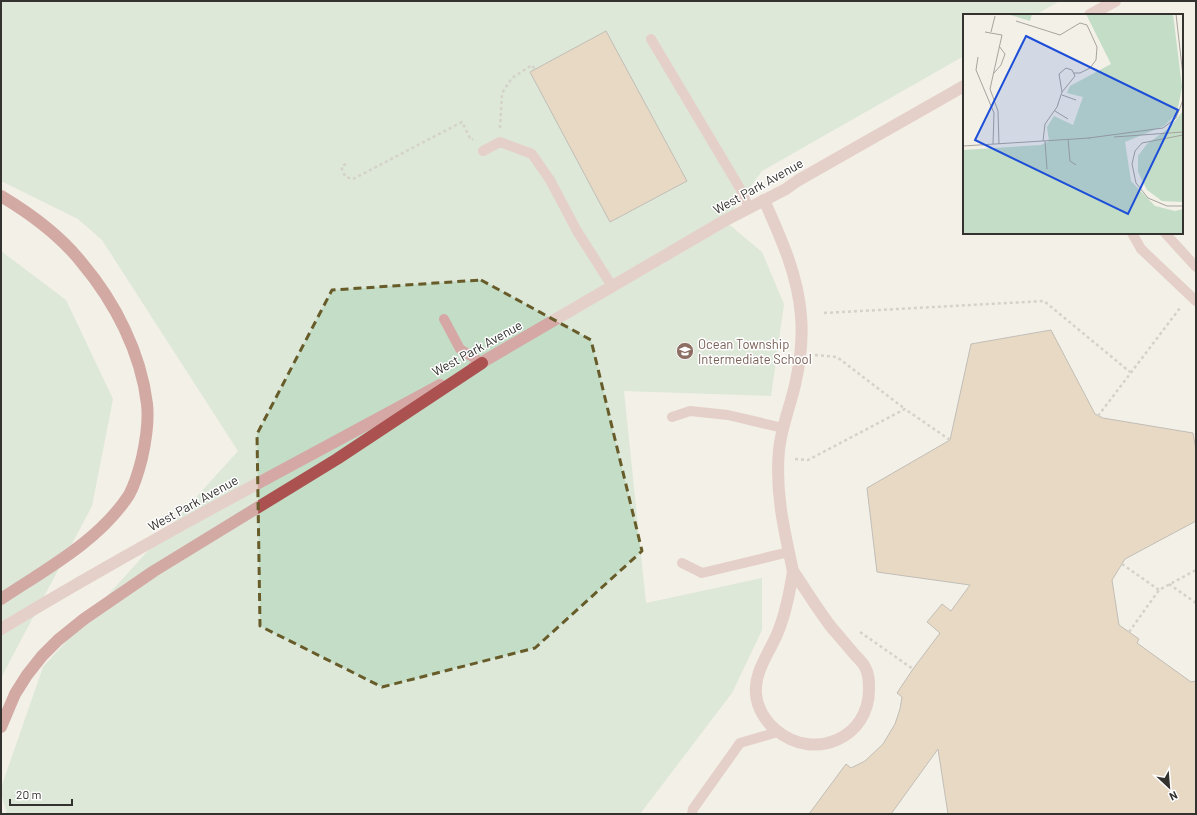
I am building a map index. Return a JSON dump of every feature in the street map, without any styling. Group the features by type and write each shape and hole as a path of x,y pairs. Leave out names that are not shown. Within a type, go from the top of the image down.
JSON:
{"highway":[{"path":"1,196 21,208 62,240 100,285 120,321 136,359 147,404 146,440 139,472 129,494 113,516 76,549 1,599"},
{"path":"1,727 15,694 27,675 42,656 58,640 84,619 154,571 337,459 482,363"}],"street":[{"path":"1092,14 1115,1"},
{"name":"West Park Avenue","path":"1,629 54,597 179,527 482,363 724,221 764,200 963,87"},
{"path":"764,200 784,244 798,288 801,316 800,352 795,386 782,428 779,458 778,490 789,552 793,570 831,627 865,667 869,679 869,696 865,710 856,725 843,737 830,743 815,745 801,744 784,737 770,725 760,710 756,696 756,685 759,671 778,632 788,598 793,570"}],"lane":[{"path":"651,39 740,190 749,208"},
{"path":"483,151 500,142 532,154 550,180 577,231 612,286"},
{"path":"1133,234 1141,249 1193,299"},
{"path":"1166,234 1196,267"},
{"path":"444,319 460,349 482,363"},
{"path":"672,417 690,411 728,415 782,428"},
{"path":"682,563 702,573 789,552"},
{"path":"692,814 693,809 740,743 778,732"}],"path":[{"path":"500,142 502,93 512,78 532,65 535,70"},
{"path":"346,164 342,166 342,171 346,177 353,179 462,122 471,140 478,137"},
{"path":"1098,416 1130,372 1193,299"},
{"path":"824,313 1044,301 1130,372"},
{"path":"800,352 837,357 905,409 950,440"},
{"path":"779,458 808,460 905,409"},
{"path":"1122,564 1159,590"},
{"path":"1129,632 1159,590 1196,570"},
{"path":"1169,584 1196,603"},
{"path":"860,632 913,669"}],"highlighted area":[{"path":"481,280 591,340 642,551 535,648 382,687 260,626 257,434 332,290"}],"green space":[{"name":"Ocean Township Intermediate School","path":"1,1 1060,1 1037,14 963,14 963,57 762,171 725,221 762,252 784,304 771,396 624,391 646,603 762,578 762,630 732,693 640,814 7,814 1,788 43,667 238,451 102,240 78,219 1,181"},
{"path":"1,251 66,300 113,399 92,506 1,679"}],"building":[{"path":"606,31 687,181 610,222 530,72"},
{"path":"1051,330 1095,414 1103,418 1193,433 1196,450 1196,521 1125,559 1112,580 1119,625 1139,639 1137,643 1191,682 1196,681 1196,814 948,814 938,749 891,814 809,814 846,764 851,768 865,761 883,744 895,724 900,709 902,697 897,693 940,633 927,622 942,604 951,611 970,585 877,572 867,488 950,440 971,344"}],"place":[{"name":"Ocean Township Intermediate School","path":"685,351"}]}
